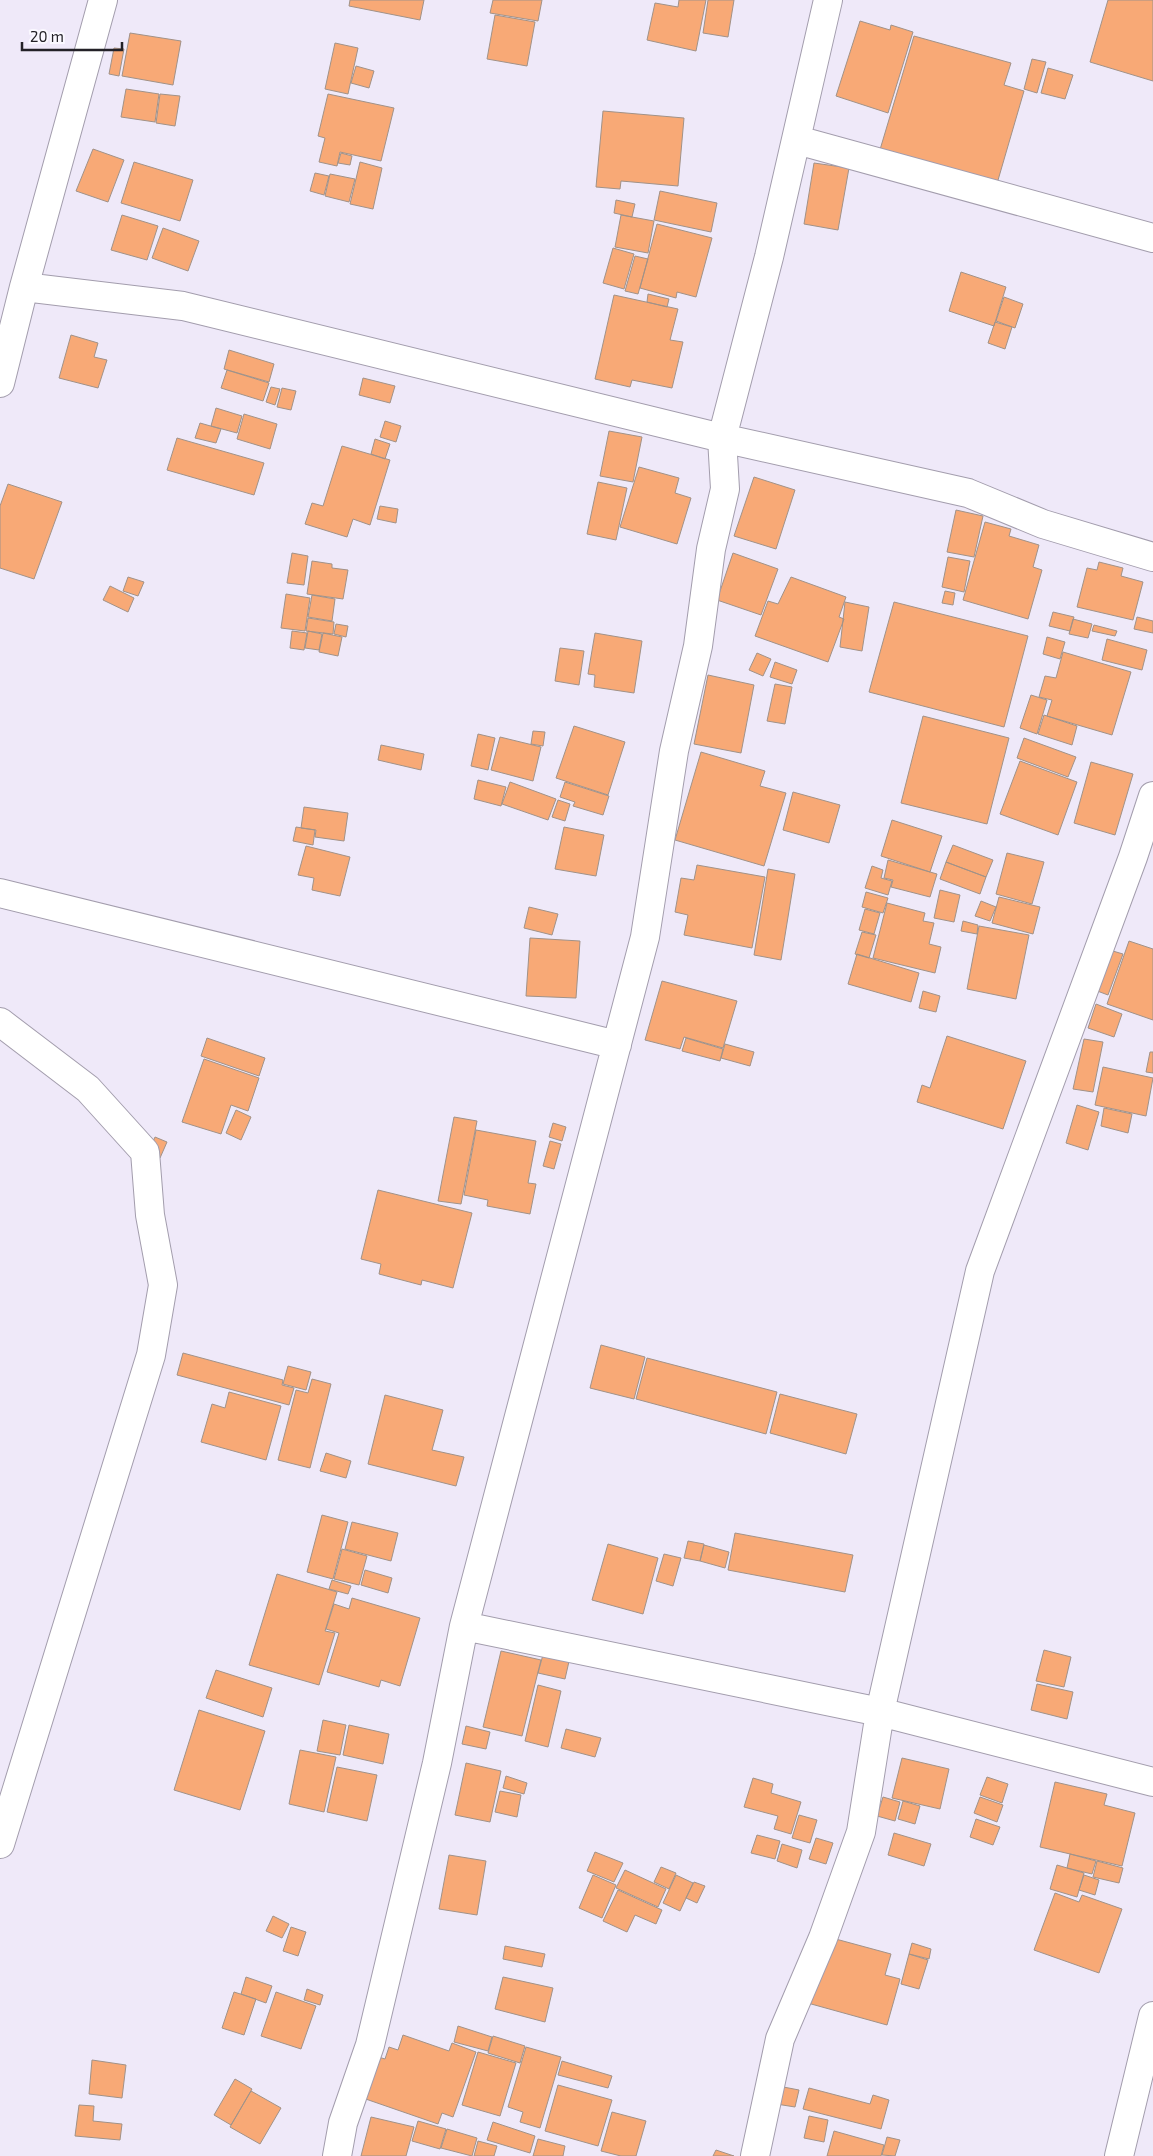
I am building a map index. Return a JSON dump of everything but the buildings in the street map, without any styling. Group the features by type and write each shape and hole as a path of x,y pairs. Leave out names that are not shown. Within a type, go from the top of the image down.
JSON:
{"street":[{"path":"0,383 24,287 104,0"},
{"path":"337,2156 343,2123 370,2045 437,1762 464,1626 645,936 674,751 698,646 710,549 725,489 722,438 797,140 828,0"},
{"path":"797,140 1153,238"},
{"path":"24,287 183,306 722,438 968,493 1043,524 1153,557"},
{"path":"755,2156 780,2039 823,1938 861,1832 880,1712 980,1271 1133,857 1153,796"},
{"path":"0,893 617,1045"},
{"path":"0,1022 88,1089 145,1152 150,1215 163,1285 150,1355 0,1844"},
{"path":"464,1626 880,1712 1153,1782"},
{"path":"1119,2156 1153,2016"}]}
